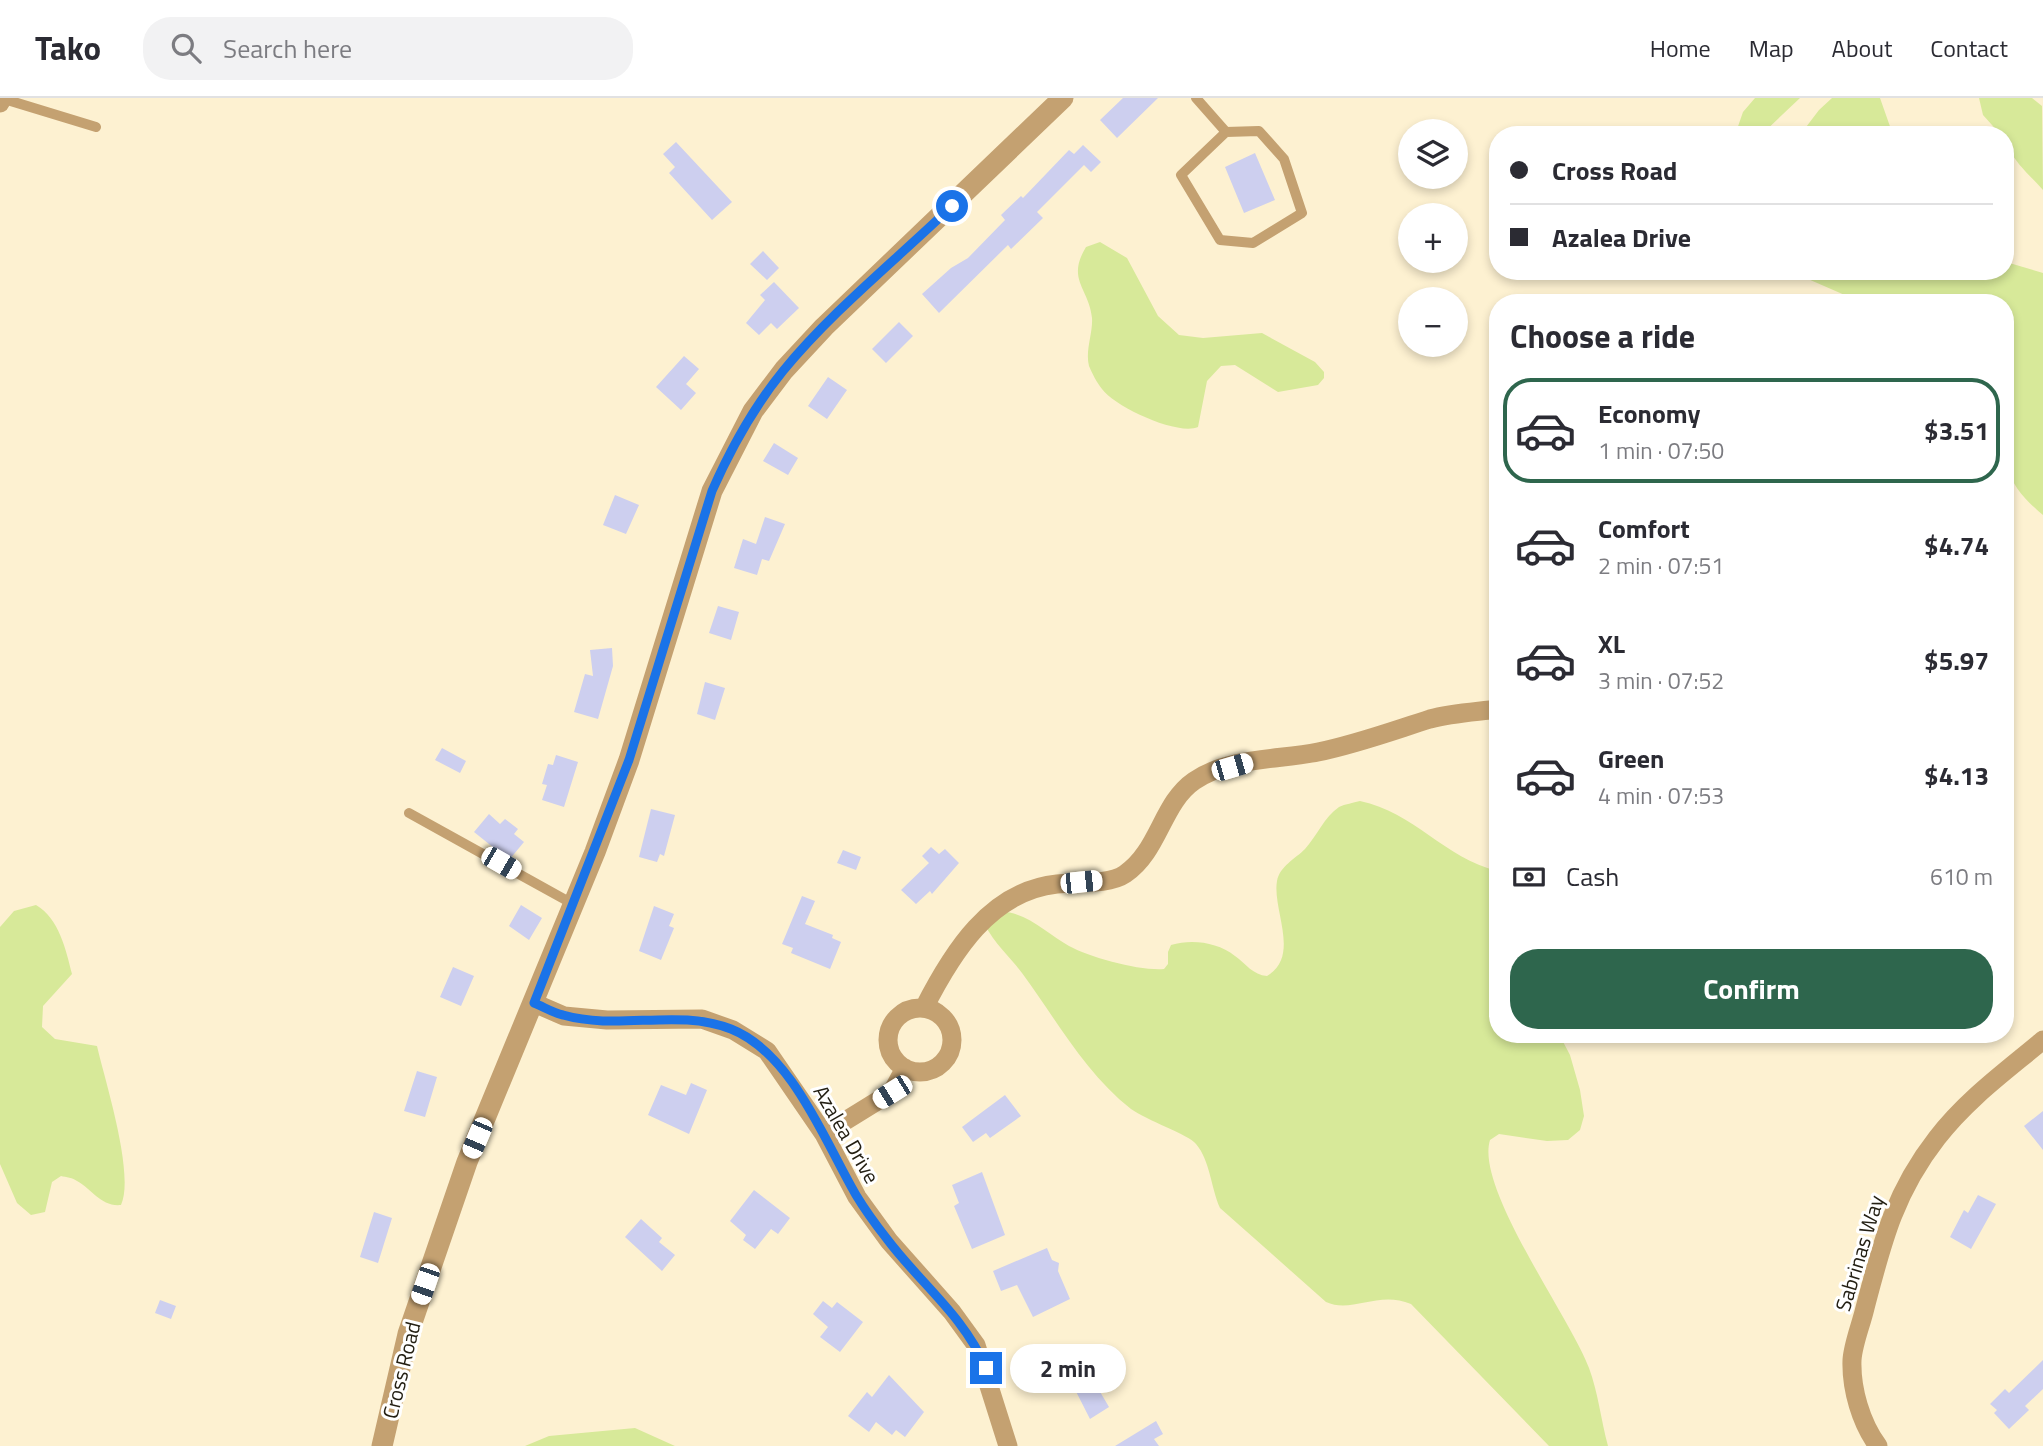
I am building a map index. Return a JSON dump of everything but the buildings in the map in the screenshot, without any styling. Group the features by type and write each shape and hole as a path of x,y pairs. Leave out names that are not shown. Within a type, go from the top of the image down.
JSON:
{"street":[{"name":"Cross Road","path":"382,1446 408,1334 467,1162 534,1003 629,760 712,491 753,411 784,370 824,327 1063,98"},
{"path":"924,1008 943,972 1000,904 1043,886 1124,875 1144,855 1179,794 1195,780 1250,761 1316,752 1372,740 1431,719 1489,710"},
{"name":"Azalea Drive","path":"534,1003 564,1016 607,1020 702,1019 733,1030 767,1051 824,1134 857,1197 889,1241 952,1312 976,1345 1009,1446"},
{"path":"924,1008 943,1018 949,1028 950,1050 937,1067 927,1071 905,1068 891,1055 888,1035 891,1026 905,1012 924,1008"},
{"name":"Sabrinas Way","path":"1878,1446 1868,1433 1860,1409 1854,1386 1852,1359 1889,1217 1907,1182 1945,1129 1970,1100 2043,1040"},
{"path":"824,1134 892,1092 905,1068"}],"lane":[{"path":"1196,98 1226,132"},
{"path":"1,100 96,127"},
{"path":"1259,131 1284,159 1302,213 1253,243 1220,240 1181,175 1226,132 1259,131"},
{"path":"408,813 573,904"}],"green space":[{"path":"1755,98 1800,98 1770,126 1738,126 1743,112"},
{"path":"1832,98 1880,98 1890,126 1807,126"},
{"path":"1979,98 2032,98 2042,106 2043,190 2014,158 2014,126 1993,126 1983,115"},
{"path":"1100,242 1127,258 1158,316 1179,335 1203,338 1262,333 1315,362 1324,372 1324,378 1318,385 1278,392 1235,365 1221,366 1207,381 1198,427 1189,429 1162,424 1120,404 1100,387 1088,360 1092,318 1080,284 1078,268 1086,247"},
{"path":"2014,264 2043,273 2043,515 2014,482 2014,294 1842,294 1810,280 2014,280"},
{"path":"1360,801 1379,807 1397,815 1461,856 1489,868 1489,1043 1564,1043 1570,1055 1584,1116 1580,1130 1568,1140 1547,1141 1499,1134 1490,1140 1489,1161 1496,1189 1510,1220 1589,1368 1608,1446 1549,1446 1411,1304 1387,1299 1346,1305 1326,1302 1220,1208 1204,1158 1192,1140 1131,1109 1099,1079 994,939 982,917 1006,912 1017,915 1078,951 1142,968 1164,969 1168,964 1171,945 1204,943 1228,951 1254,971 1267,976 1277,967 1284,945 1277,893 1279,876 1341,806"},
{"path":"36,905 56,926 72,974 43,1006 42,1027 55,1039 97,1046 122,1150 124,1191 121,1205 108,1203 82,1184 61,1176 52,1182 45,1212 31,1215 17,1203 0,1164 0,927 14,911"},
{"path":"635,1428 675,1446 525,1446 549,1436"}],"route":[{"path":"952,206 824,327 784,370 753,411 731,450 712,491 629,760 534,1003 564,1016 607,1020 702,1019 733,1030 767,1051 793,1085 824,1134 857,1197 889,1241 952,1312 976,1345 986,1368"}]}
